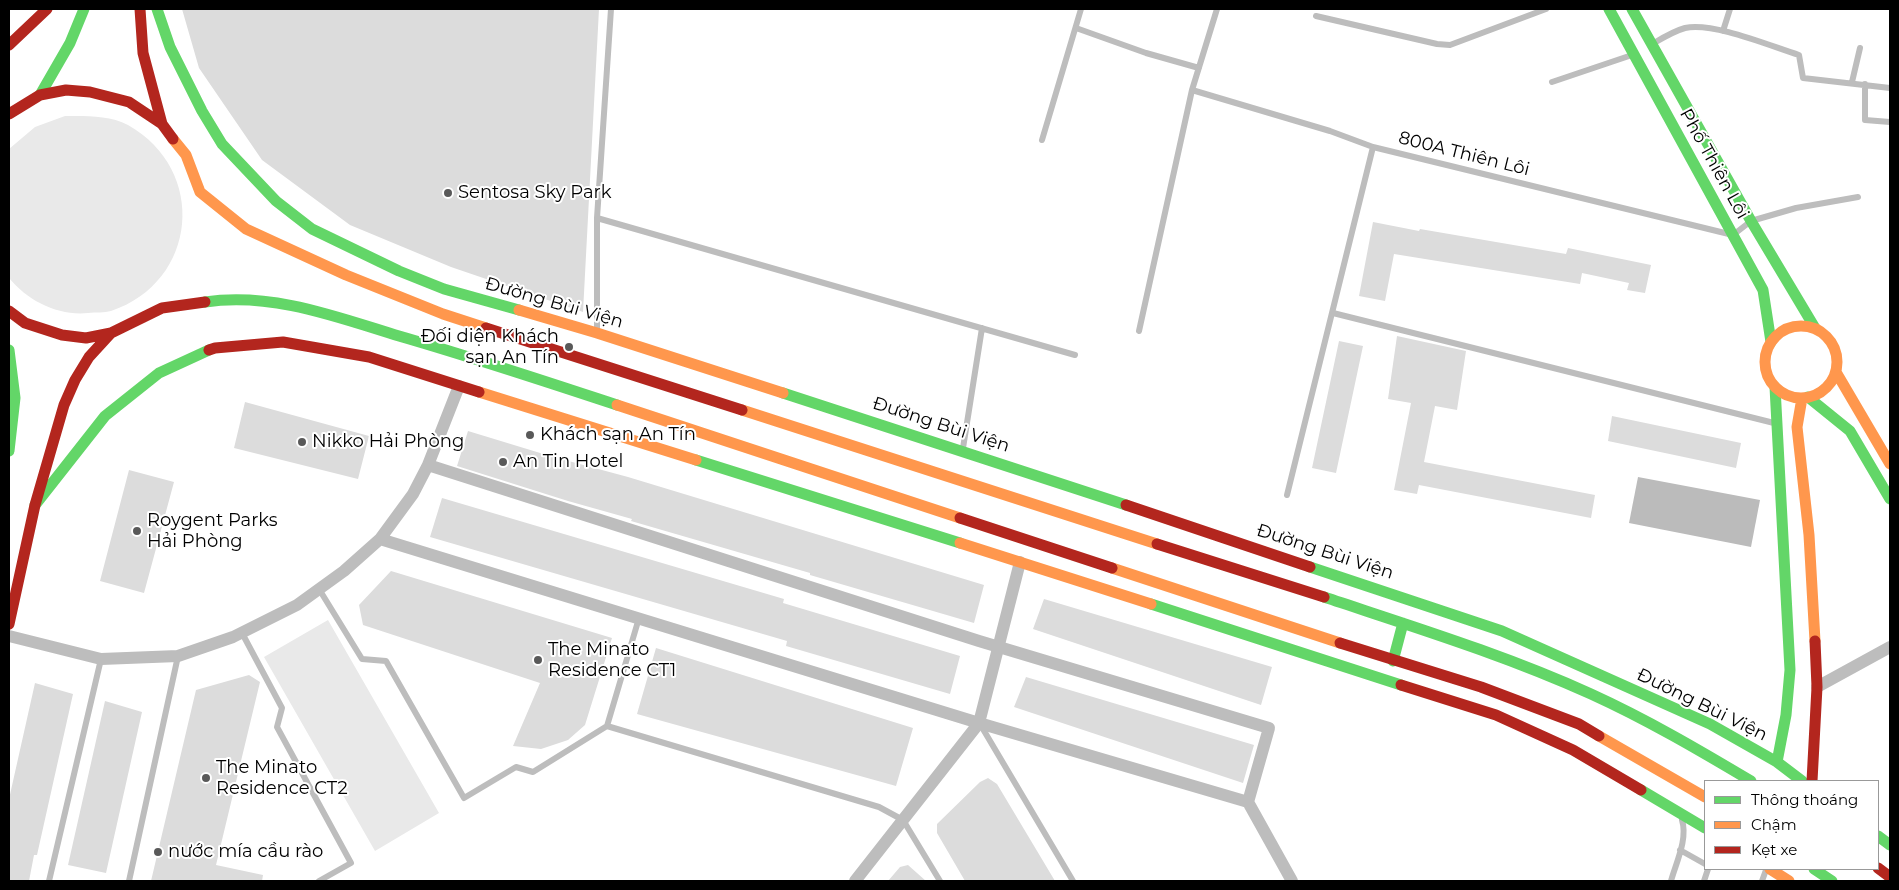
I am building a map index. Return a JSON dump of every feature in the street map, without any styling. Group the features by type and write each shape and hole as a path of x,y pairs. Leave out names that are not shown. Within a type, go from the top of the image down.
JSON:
{"main road":[{"path":"9,45 46,9"},
{"path":"40,95 73,40 84,9"},
{"path":"140,9 139,18 144,64 162,124"},
{"name":"Đường Bùi Viện","path":"157,9 170,47 185,80 222,144 276,201 312,229 399,271 444,301 1492,654 1593,695 1704,753 1748,780"},
{"name":"Phố Thiên Lôi","path":"1609,9 1763,290 1771,342"},
{"name":"Phố Thiên Lôi","path":"1632,9 1815,328"},
{"path":"9,114 40,95 66,90 90,92 129,102 162,124"},
{"name":"Đường Bùi Viện","path":"162,124 186,155 200,192 246,229 346,275 444,301 598,333 962,450 1502,630 1710,724 1777,762 1801,780"},
{"path":"9,311 25,323 62,335 86,338 111,334 162,308 225,299 261,301 310,309 466,356 1393,661 1481,687 1579,724 1683,798 1704,827"},
{"path":"1805,398 1825,389 1832,381 1836,372 1836,351 1828,338 1815,328 1791,327 1783,330 1771,342 1766,353 1765,365 1768,377 1783,394 1805,398 1826,410 1850,432 1890,499"},
{"path":"9,624 35,505 64,405 88,357 111,334"},
{"path":"35,505 105,416 159,373 215,348 283,342 369,357 1020,562 1496,715 1683,798 1704,797"},
{"path":"9,350 15,398 9,451"},
{"path":"459,386 466,356"},
{"path":"1836,372 1890,464"},
{"path":"1776,387 1790,670 1788,697 1777,762"},
{"path":"1805,398 1797,427 1809,535 1817,686 1812,780"},
{"path":"1850,432 1849,424 1853,421 1858,419 1867,425"},
{"path":"1020,562 1026,540"},
{"path":"1393,661 1404,623"},
{"path":"1879,837 1890,845"},
{"path":"1879,869 1890,877"},
{"path":"1770,870 1789,881"},
{"path":"1816,870 1832,881"}],"street":[{"path":"9,636 100,659 178,656 242,633 297,605 344,571 380,539 413,494 428,465 459,386"},
{"path":"428,465 999,647 1269,728 1248,802"},
{"path":"380,539 1248,802 1292,881"},
{"path":"855,881 979,722 1020,562"},
{"path":"1817,686 1890,647"}],"lane":[{"path":"598,333 597,218 611,9"},
{"path":"1042,140 1081,9"},
{"path":"1139,332 1192,90 1217,9"},
{"path":"1316,16 1436,44 1450,45 1546,9"},
{"path":"1723,31 1730,9"},
{"path":"1653,44 1670,34 1686,28 1700,27 1723,31 1799,54 1803,78 1852,82 1890,88"},
{"path":"1076,28 1146,53 1199,68"},
{"path":"1852,82 1860,48"},
{"path":"1552,82 1633,55"},
{"path":"1864,84 1866,120 1890,122"},
{"name":"800A Thiên Lôi","path":"1192,90 1330,131 1373,148 1733,235"},
{"path":"1287,495 1373,148"},
{"path":"1733,235 1752,221 1796,208 1858,197"},
{"path":"597,218 1075,355"},
{"path":"1333,313 1778,424"},
{"path":"962,450 982,328"},
{"path":"319,590 362,659 386,661 464,798 516,767 533,772 607,726 639,618"},
{"path":"242,633 282,708 276,727 351,863 319,881"},
{"path":"129,881 178,656"},
{"path":"49,881 100,659"},
{"path":"979,722 1072,881"},
{"path":"607,726 879,806 903,820 940,881"},
{"path":"1671,881 1683,842 1683,798"},
{"path":"1680,850 1704,863"}],"shaded area":[{"path":"65,116 113,119 128,125 154,145 171,169 181,196 182,224 176,251 162,276 140,297 108,312 77,313 55,309 25,294 9,278 9,149 35,127"},
{"path":"1638,477 1760,500 1751,547 1629,523"},
{"path":"328,620 439,813 375,851 264,657"}],"building":[{"name":"Sentosa Sky Park","path":"182,9 599,9 583,312 451,267 350,225 262,160 199,68"},
{"path":"1373,222 1566,254 1568,248 1651,265 1645,293 1627,290 1629,283 1582,273 1580,284 1394,254 1385,301 1359,296"},
{"path":"1397,336 1466,351 1457,410 1435,406 1424,462 1595,495 1591,518 1419,485 1417,494 1394,490 1411,403 1388,399"},
{"path":"1339,341 1363,346 1336,473 1312,468"},
{"name":"Nikko Hải Phòng","path":"245,402 369,436 358,479 234,448"},
{"path":"1612,416 1741,443 1736,468 1608,441"},
{"path":"468,431 628,477 984,585 974,623 631,521 632,519 457,466"},
{"name":"Roygent Parks Hải Phòng","path":"129,470 174,482 144,593 100,581"},
{"path":"442,498 784,599 783,603 960,656 950,694 786,646 787,641 430,537"},
{"name":"The Minato Residence CT1","path":"391,571 612,638 585,725 568,740 541,749 513,746 540,683 363,625 359,605"},
{"path":"1044,599 1272,667 1261,705 1033,629"},
{"path":"656,648 913,728 896,786 637,714"},
{"name":"The Minato Residence CT2","path":"249,675 260,682 216,865 263,875 262,881 151,881 196,690"},
{"path":"1026,677 1254,745 1243,783 1014,707"},
{"path":"35,683 73,694 37,855 34,855 29,881 9,881 9,799"},
{"path":"105,701 142,712 106,873 68,865"},
{"path":"988,778 997,784 1055,881 965,881 937,833 937,824 980,782"},
{"path":"908,865 926,881 888,881 900,867"}],"traffic: fast":[{"path":"40,95 70,43 84,9"},
{"path":"157,9 170,47 202,111 222,144 276,201 312,229 399,271 444,289 519,310"},
{"path":"1609,9 1763,290 1771,342"},
{"path":"1632,9 1751,221 1815,328"},
{"path":"205,302 255,300 304,308 454,352 617,405"},
{"path":"9,350 15,398 9,451"},
{"path":"35,505 105,416 159,373 209,350"},
{"path":"1775,387 1790,670 1786,715 1777,762"},
{"path":"783,393 1126,505"},
{"path":"1808,397 1850,431 1890,499"},
{"path":"696,460 960,543"},
{"path":"1310,567 1502,631 1710,724 1777,762 1801,780"},
{"path":"1324,597 1459,642 1559,680 1652,724 1749,780"},
{"path":"1151,604 1401,685"},
{"path":"1393,661 1403,623"},
{"path":"1641,790 1704,827"},
{"path":"1879,837 1890,845"},
{"path":"1816,870 1832,881"}],"traffic: slow":[{"path":"173,139 186,155 200,192 246,229 346,275 443,314 486,328"},
{"path":"519,310 783,393"},
{"path":"1801,326 1821,332 1831,342 1837,362 1831,382 1821,392 1801,398 1781,392 1771,382 1765,362 1771,342 1781,332 1801,326"},
{"path":"1836,372 1890,464"},
{"path":"479,392 696,460"},
{"path":"1802,398 1797,427 1809,535 1815,641"},
{"path":"617,405 960,518"},
{"path":"742,410 1157,544"},
{"path":"960,543 1151,604"},
{"path":"1112,568 1340,643"},
{"path":"1599,736 1704,796"},
{"path":"1772,870 1789,881"}],"traffic: jam":[{"path":"9,45 47,9"},
{"path":"140,9 143,53 162,124"},
{"path":"9,114 40,95 66,90 90,92 129,102 162,124 173,139"},
{"path":"9,311 25,323 62,335 86,338 111,333 162,308 205,302"},
{"path":"486,328 742,410"},
{"path":"9,624 35,505 64,405 75,380 89,357 111,333"},
{"path":"209,350 283,342 369,357 479,392"},
{"path":"1126,505 1310,567"},
{"path":"960,518 1112,568"},
{"path":"1157,544 1324,597"},
{"path":"1812,780 1817,687 1815,641"},
{"path":"1340,643 1481,687 1579,724 1599,736"},
{"path":"1401,685 1496,715 1573,750 1641,790"},
{"path":"1879,869 1890,877"}],"place":[{"name":"Sentosa Sky Park","path":"448,193"},
{"name":"Đối diện Khách sạn An Tín","path":"569,347"},
{"name":"Khách sạn An Tín","path":"530,435"},
{"name":"Nikko Hải Phòng","path":"302,442"},
{"name":"An Tin Hotel","path":"503,462"},
{"name":"Roygent Parks Hải Phòng","path":"137,531"},
{"name":"The Minato Residence CT1","path":"538,660"},
{"name":"The Minato Residence CT2","path":"206,778"},
{"name":"nước mía cầu rào","path":"158,852"}]}
